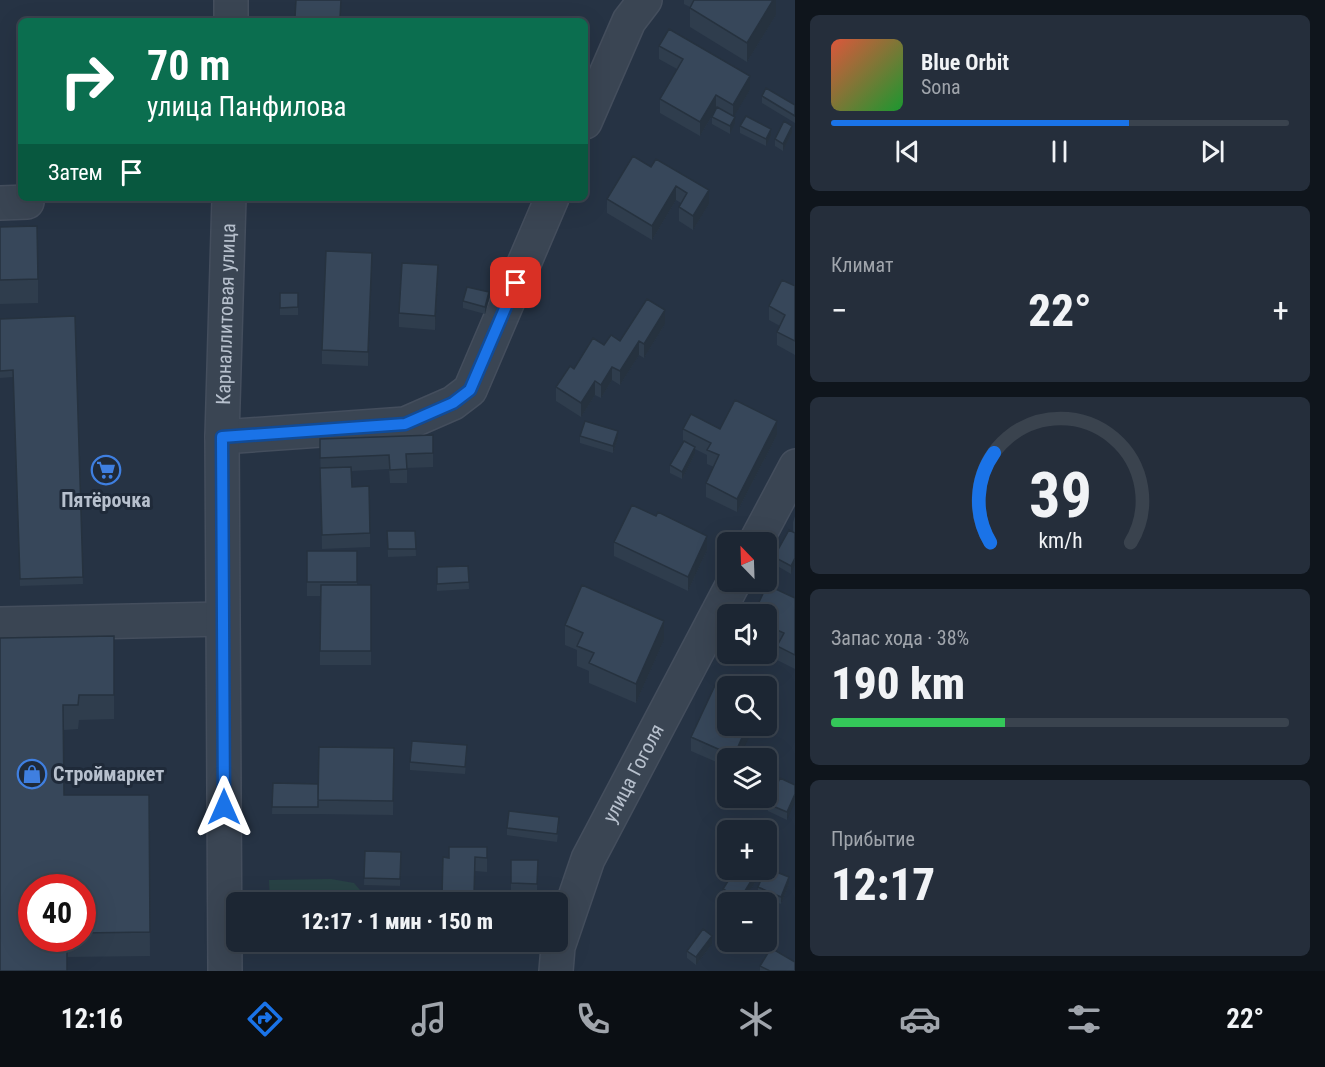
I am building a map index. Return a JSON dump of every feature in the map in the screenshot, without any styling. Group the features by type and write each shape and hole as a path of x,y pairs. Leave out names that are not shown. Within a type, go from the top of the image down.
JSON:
{"street":[{"path":"231,0 231,18"},
{"path":"588,114 628,7"},
{"name":"Карналлитовая улица","path":"225,971 222,437 229,201"},
{"path":"222,437 405,424 453,403 470,390 551,201"},
{"path":"761,532 795,466"},
{"name":"улица Гоголя","path":"556,971 558,946 588,858 729,592"},
{"path":"0,624 222,619"}],"green space":[{"path":"331,879 354,883 362,892 270,892 269,880"}],"building":[{"path":"296,0 341,0 340,18 295,17"},
{"path":"694,0 773,0 747,43 690,8"},
{"path":"669,29 750,76 733,105 716,95 700,122 660,99 683,59 659,46"},
{"path":"766,88 795,105 795,116 762,96"},
{"path":"717,107 735,117 730,126 712,117"},
{"path":"746,116 771,129 766,139 740,126"},
{"path":"784,121 792,126 783,144 775,139"},
{"path":"633,156 651,167 656,159 709,190 693,216 679,207 687,193 676,186 652,226 607,199"},
{"path":"37,226 38,279 0,280 0,227"},
{"path":"326,251 372,253 368,352 322,350"},
{"path":"402,263 438,265 435,316 399,313"},
{"path":"782,280 795,286 795,341 777,332 785,315 769,306"},
{"path":"467,287 489,292 485,307 463,301"},
{"path":"280,293 298,293 298,307 280,308"},
{"path":"647,299 665,310 644,344 639,341 620,371 612,367 601,385 595,381 581,403 556,387 570,366 574,369 593,338 604,345 611,335 620,341"},
{"path":"75,316 83,577 20,579 13,370 0,371 0,319"},
{"path":"735,400 777,421 737,499 706,483 719,455 707,450 711,443 683,429 691,414 720,429"},
{"path":"585,421 618,431 613,446 580,436"},
{"path":"433,435 433,453 406,454 407,469 390,470 389,455 320,458 320,439"},
{"path":"684,441 695,447 682,472 670,465"},
{"path":"351,467 352,487 369,486 370,533 322,535 320,468"},
{"path":"632,505 656,516 658,512 707,536 688,577 614,542"},
{"path":"789,530 795,533 795,558 791,566 777,559 777,552"},
{"path":"387,531 415,531 416,549 388,549"},
{"path":"307,551 357,551 357,582 307,582"},
{"path":"468,566 469,582 437,584 437,567"},
{"path":"321,585 371,585 371,651 320,651"},
{"path":"582,585 664,621 636,684 589,663 594,653 577,646 583,633 565,625"},
{"path":"777,590 795,598 795,655 777,646 784,633 777,630 777,604 758,604 764,592 777,592"},
{"name":"Строймаркет","path":"114,636 114,695 79,695 78,705 63,705 64,795 149,795 150,932 96,933 96,874 18,874 18,952 67,952 67,971 0,971 0,638"},
{"path":"717,681 717,736 743,736 737,748 717,748 691,737"},
{"path":"412,741 467,745 465,767 410,762"},
{"path":"319,747 394,748 393,801 318,800"},
{"path":"780,778 795,785 795,794 787,812 777,808 777,784"},
{"path":"273,783 318,784 318,807 272,807"},
{"path":"509,811 559,817 557,834 507,828"},
{"path":"449,847 487,847 487,858 475,857 474,892 442,892 443,857 449,858"},
{"path":"365,851 401,852 400,879 364,878"},
{"path":"511,860 538,860 537,884 511,883"},
{"path":"777,872 789,877 781,897 777,895 777,892 770,892 758,887 761,880 777,880"},
{"path":"729,880 752,880 744,892 728,892 723,889"},
{"path":"703,929 712,936 696,957 687,951"},
{"path":"769,952 777,952 795,962 795,971 770,971 760,966"}],"place":[{"name":"Пятёрочка","path":"106,470"},
{"name":"Строймаркет","path":"32,774"}],"route":[{"path":"224,807 222,437 405,424 453,403 470,390 516,283"}]}
